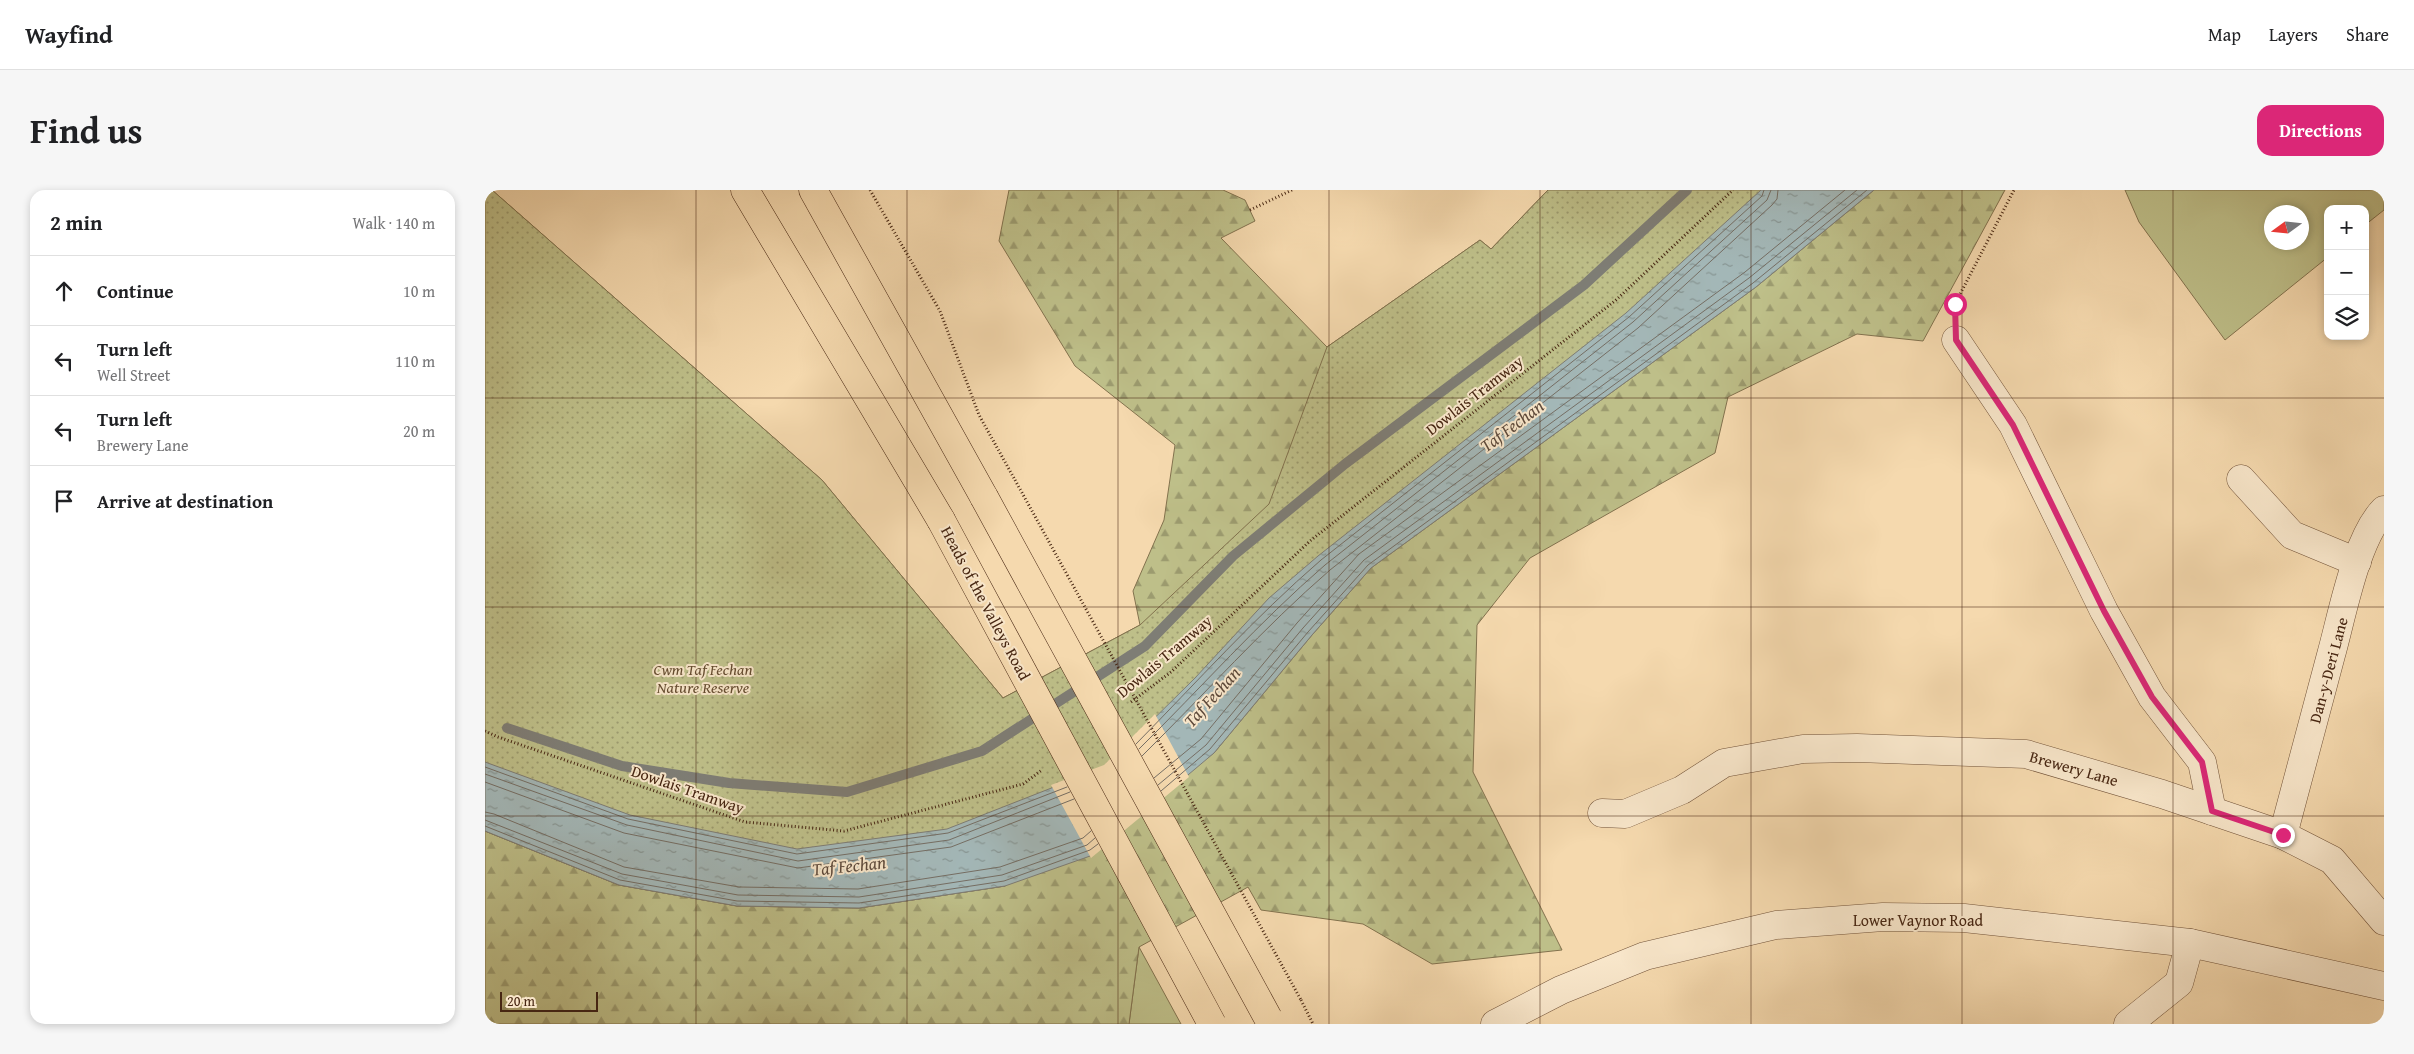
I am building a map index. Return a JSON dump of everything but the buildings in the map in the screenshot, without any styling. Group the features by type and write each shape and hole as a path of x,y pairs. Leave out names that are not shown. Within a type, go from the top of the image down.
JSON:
{"highway":[{"name":"Heads of the Valleys Road","path":"745,190 941,520 1212,1024"},
{"path":"813,190 984,497 1269,1021"}],"street":[{"path":"1956,340 2013,425 2104,611 2152,697 2202,762 2212,811"},
{"path":"2241,479 2292,535 2357,562"},
{"name":"Dan-y-Deri Lane","path":"2283,835 2357,562 2375,518 2384,510"},
{"name":"Brewery Lane","path":"1602,813 1625,814 1682,790 1724,763 1803,749 1857,748 2026,754 2162,794 2283,835 2332,860 2384,921"},
{"name":"Lower Vaynor Road","path":"1495,1024 1561,990 1645,956 1775,925 1883,918 1964,918 2190,943 2384,986"},
{"path":"2128,1024 2179,983 2190,943"}],"path":[{"path":"869,190 940,311 979,415 1313,1024"},
{"path":"1250,210 1291,190"},
{"name":"Dowlais Tramway","path":"1124,707 1171,672 1310,541 1616,300 1733,190"},
{"path":"1956,340 1955,304 2014,190"},
{"name":"Dowlais Tramway","path":"485,731 498,738 745,822 844,831 1023,784 1047,766"}],"green space":[{"path":"485,190 492,190 822,480 1003,698 1140,625 1133,591 1164,520 1175,445 1075,366 999,241 1009,190 1223,190 1245,200 1255,221 1221,238 1327,347 1480,240 1491,249 1548,190 2005,190 1923,341 1857,334 1728,397 1715,453 1530,558 1477,625 1473,772 1562,950 1432,964 1363,924 1261,910 1248,887 1139,947 1129,1024 485,1024 485,831 619,885 737,906 859,908 1005,886"},
{"name":"Cwm Taf Fechan Nature Reserve","path":"485,190 492,190 822,480 1003,698 1140,625 1269,504 1327,347 1480,240 1491,249 1548,190 1874,190 1756,287 1371,568 1312,635 1214,753 1005,886 859,908 737,906 619,885 485,831"},
{"path":"2125,190 2384,190 2384,210 2369,222 2369,205 2324,205 2324,260 2225,340 2139,222"},
{"path":"1139,947 1181,1024 1129,1024"}],"water":[{"name":"Taf Fechan","path":"1761,190 1874,190 1756,287 1371,568 1312,635 1214,753 1093,855 1005,886 859,908 737,906 619,885 485,831 485,762 630,815 797,849 947,829 1105,767 1195,678 1269,598 1318,556 1626,313"}],"pier":[{"path":"1155,714 1189,777 1091,858 1051,785 1104,765"}],"waterway":[{"path":"507,728 622,766 729,783 847,792 982,751 1145,646 1233,556 1345,464 1584,285 1687,190"}],"route":[{"path":"1955,304 1956,340 2013,425 2104,611 2152,697 2202,762 2212,811 2283,835"}]}
